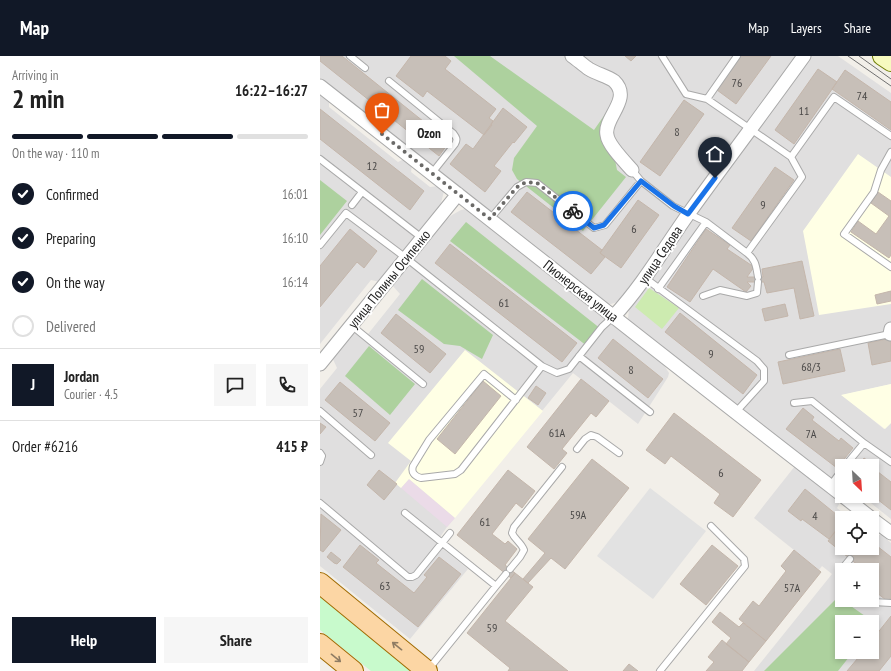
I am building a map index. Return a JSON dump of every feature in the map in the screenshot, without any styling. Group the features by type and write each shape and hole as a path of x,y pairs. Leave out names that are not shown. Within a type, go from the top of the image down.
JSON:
{"main road":[{"path":"882,56 891,62"},
{"path":"320,583 427,671"},
{"path":"320,644 353,671"}],"street":[{"path":"572,56 589,69 614,82 620,90 618,104 607,127 606,135 632,170"},
{"name":"улица Седова","path":"614,316 645,278 688,214 804,56"},
{"name":"Пионерская улица","path":"320,86 835,490"},
{"name":"улица Полины Осипенко","path":"320,364 458,194"},
{"name":"Пионерская улица","path":"850,503 860,511"},
{"name":"Пионерская улица","path":"879,526 891,533"}],"lane":[{"path":"350,56 365,68"},
{"path":"662,56 686,94 707,99 791,157 802,178 747,253"},
{"path":"707,99 737,56"},
{"path":"389,81 456,137 456,144 432,173"},
{"path":"791,157 834,98 891,136"},
{"path":"891,152 881,170 874,192 844,234 891,267"},
{"path":"320,159 422,238"},
{"path":"632,170 641,181 674,206 706,222 747,253 756,262 758,279 757,293 747,296 720,290 703,296"},
{"path":"490,219 517,187 526,182 537,183 594,228 604,225 641,181"},
{"path":"352,205 362,192"},
{"path":"320,246 346,213 406,258 542,366 557,373 569,369 602,327 614,316"},
{"path":"658,289 706,222"},
{"path":"645,278 658,289 701,316 757,361 764,369 764,381 735,413"},
{"path":"351,325 423,384"},
{"path":"789,354 891,332"},
{"path":"579,356 650,412"},
{"path":"516,400 484,374 429,440 413,466 413,473 416,477 421,478 455,474 460,470 516,400 542,366"},
{"path":"794,403 812,401 864,443 891,462"},
{"path":"320,411 371,455"},
{"path":"577,449 585,439 591,435 597,437 619,453"},
{"path":"851,459 864,443"},
{"path":"320,453 322,456 320,462"},
{"path":"427,671 520,557 524,550 521,543 514,538 512,533 514,527 562,467"},
{"path":"830,486 835,479"},
{"path":"320,503 408,577 416,575 450,533"},
{"path":"405,513 496,586"},
{"path":"660,671 745,566 744,559 711,526"},
{"path":"846,563 850,558"},
{"path":"879,602 891,603"}],"shaded area":[{"path":"320,56 796,56 623,298 620,301 611,304 606,303 320,78"},
{"path":"811,56 838,56 891,93 891,384 842,395 884,429 891,423 891,519 871,503 879,503 879,459 835,459 835,483 630,322 628,318 631,305"},
{"path":"320,94 329,100 329,107 398,162 404,159 412,165 411,172 430,187 439,186 444,191 440,207 380,282 371,280 320,344"},
{"path":"858,154 891,177 891,304 819,315 803,231"},
{"path":"466,209 664,365 669,373 668,377 638,424 573,373 447,527 436,543 468,569 410,639 320,566 320,389 337,368 332,357 358,327 368,334 400,294 392,285 443,223 452,215"},
{"path":"465,350 543,411 455,518 409,479 401,488 395,483 411,461 388,443"},
{"path":"891,384 891,423 885,429 841,395"},
{"path":"795,466 835,498 835,503 840,503 837,508 841,511 835,511 835,555 879,555 879,535 882,535 891,543 891,671 754,671 832,574 822,566 819,570 754,518"},
{"path":"409,479 455,518 447,527 401,488"},
{"path":"650,488 706,531 653,599 597,556"}],"green space":[{"path":"454,56 490,56 594,130 617,97 610,135 617,170 626,177 583,231 517,179 512,170 514,158 537,126"},
{"path":"320,180 347,201 320,235"},
{"path":"466,222 601,329 587,346 450,241"},
{"path":"422,279 493,335 482,359 460,346 444,344 398,310"},
{"path":"649,288 679,308 662,329 635,307"},
{"path":"369,346 415,384 390,415 345,376"},
{"path":"320,595 414,671 371,671 320,630"},
{"path":"835,600 835,607 852,607 864,615 835,615 835,659 847,659 838,671 764,671"}],"building":[{"path":"320,56 342,56 449,142 439,156 320,61"},
{"path":"411,56 445,56 451,61 445,69 496,109 489,118 493,121 491,124 492,125 484,135 427,91 423,97 396,76"},
{"path":"625,56 636,56 631,61"},
{"path":"741,56 771,56 736,104 717,90"},
{"path":"818,69 837,82 794,144 775,130"},
{"path":"845,70 891,102 891,130 832,89"},
{"path":"684,100 704,114 660,176 640,162"},
{"path":"503,108 527,127 494,166 501,171 485,192 450,164 466,144 473,149"},
{"path":"320,109 424,191 410,210 320,139"},
{"path":"775,167 794,180 751,241 732,228"},
{"path":"527,192 602,250 600,253 605,257 591,274 511,212"},
{"path":"878,192 891,201 891,255 889,258 851,232 858,221 876,234 889,216 871,203"},
{"path":"638,200 659,215 621,268 600,253"},
{"path":"350,229 377,251 364,268 357,262 320,307 320,266"},
{"path":"706,229 730,245 727,249 754,267 747,277 763,277 762,269 802,261 814,316 800,319 794,288 767,293 764,282 747,282 751,286 746,292 713,269 690,302 667,287"},
{"path":"450,244 577,343 562,362 435,263"},
{"path":"891,291 891,301 877,304 875,295"},
{"path":"785,304 788,316 765,321 762,309"},
{"path":"680,313 757,375 743,394 665,332"},
{"path":"396,314 446,354 430,373 381,333"},
{"path":"891,338 891,361 872,365 868,343"},
{"path":"613,339 663,379 648,398 598,358"},
{"path":"840,349 845,371 783,384 778,362"},
{"path":"581,379 609,401 596,417 591,413 562,449 567,453 554,469 527,447"},
{"path":"483,381 501,396 455,454 437,439"},
{"path":"340,382 390,423 375,441 325,400"},
{"path":"536,386 546,393 538,405 528,398"},
{"path":"803,408 814,417 812,420 839,441 841,438 853,448 844,459 835,459 835,466 786,429"},
{"path":"674,413 761,480 733,517 714,503 720,494 671,456 665,464 646,450"},
{"path":"320,423 326,427 320,434"},
{"path":"592,459 629,488 565,569 551,558 528,583 523,579 545,553 528,539"},
{"path":"379,470 397,484 384,500 367,485"},
{"path":"508,470 535,491 522,508 516,503 492,534 505,544 508,541 517,549 505,565 515,573 511,578 457,535"},
{"path":"879,473 891,482 891,510 879,501"},
{"path":"805,489 835,513 835,532 829,539 802,519 801,521 788,511"},
{"path":"321,514 341,530 323,552 320,550"},
{"path":"835,532 835,547 828,541"},
{"path":"360,545 379,560 376,563 414,593 427,577 424,575 439,557 461,574 418,627 343,567"},
{"path":"712,545 738,566 706,605 680,584"},
{"path":"879,548 891,557 891,599 886,600 879,594 879,563 855,563 845,555 879,555"},
{"path":"794,550 821,572 766,641 739,619 753,601 759,606 786,571 781,566"},
{"path":"331,552 341,560 337,564 327,557"},
{"path":"515,573 533,587 505,621 568,671 508,671 510,668 467,633"},
{"path":"720,612 739,627 743,623 766,641 749,662 726,644 731,638 712,622"},
{"path":"891,616 891,656 879,671 847,671 857,659 879,659 879,631"},
{"path":"722,640 749,662 742,671 706,671 714,662 708,657"},
{"path":"629,664 638,671 623,671"}],"tram line":[{"path":"848,56 891,86"},
{"path":"859,56 891,79"}],"way so far":[{"path":"382,134 490,219 517,187 526,182 537,183 573,211"}],"place":[{"name":"Ozon","path":"382,134"}],"route":[{"path":"573,211 594,228 604,225 641,181 674,206 688,214 715,178"}]}
